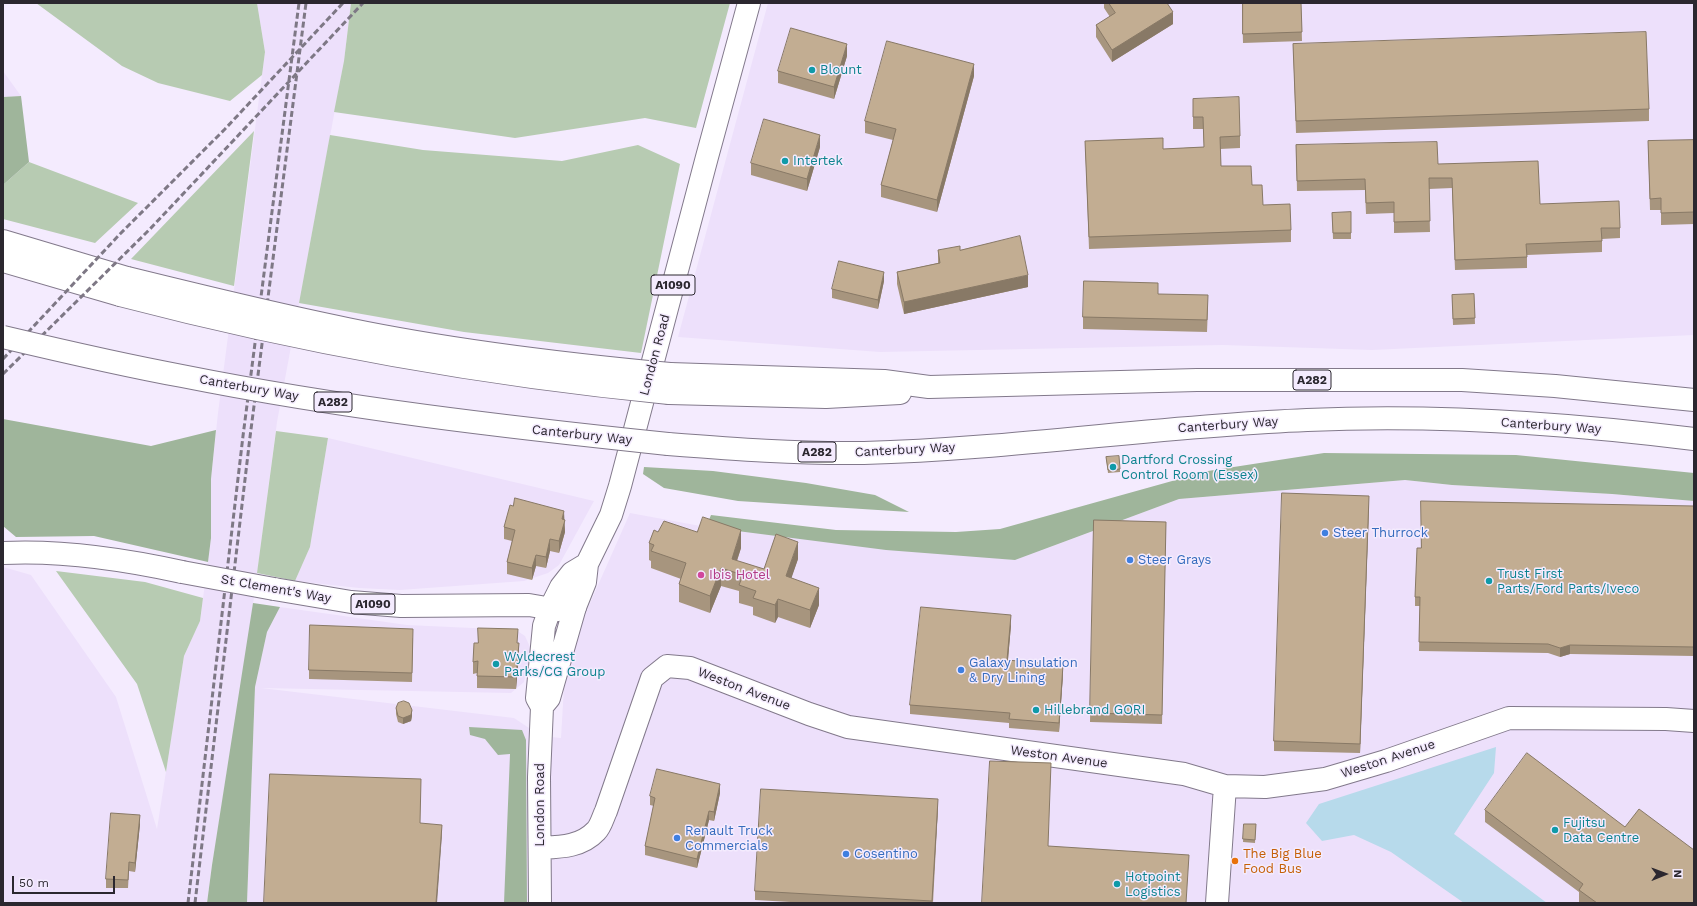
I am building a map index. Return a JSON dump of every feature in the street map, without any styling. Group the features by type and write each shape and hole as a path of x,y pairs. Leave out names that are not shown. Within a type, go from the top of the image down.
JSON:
{"main road":[{"name":"London Road","path":"542,707 550,698 575,607 585,582 587,564 611,515 620,486 749,3"},
{"name":"A282","path":"3,241 53,266"},
{"name":"A282","path":"3,261 53,266 127,278 199,296 348,329 669,383 884,381 929,387 1197,380 1462,380 1555,386 1694,400"},
{"name":"Canterbury Way","path":"3,337 182,376 304,398 538,430 668,444 790,452 865,453 966,447 1196,427 1364,418 1463,420 1563,426 1694,438"},
{"name":"St Clement's Way","path":"3,553 37,552 89,556 145,564 351,602 401,606 529,604 558,610 575,607"},
{"name":"London Road","path":"540,903 539,777 542,707 537,698 544,626 550,609 561,587 572,573 587,564"},
{"name":"Weston Avenue","path":"540,848 560,847 580,843 597,831 606,812 652,678 667,666 690,668 809,714 848,727 1184,774 1224,786 1265,787 1325,779 1386,761 1509,718 1694,720"},
{"path":"1218,903 1224,786"}],"shaded area":[{"path":"257,3 351,3 344,61 277,422 248,642 207,903 3,903 3,567 31,575 116,697 157,829 184,656 200,621 211,538 211,479 218,413 265,52"},
{"path":"768,3 1694,3 1694,335 1372,350 1223,345 880,352 678,337"},
{"path":"3,71 21,96 3,97"},
{"path":"328,438 594,501 559,565 548,573 524,581 400,590 359,588 295,581 310,547"},
{"path":"1405,480 1452,485 1612,494 1694,501 1694,903 247,903 255,687 267,632 280,607 407,625 516,630 525,636 530,647 529,660 524,682 511,693 261,688 514,718 541,736 561,738 564,687 583,619 630,513 706,527 1015,560 1179,499"}],"green space":[{"path":"36,3 257,3 265,52 262,75 230,101 158,83 122,66"},
{"path":"351,3 730,3 696,128 645,118 515,138 334,112 344,61"},
{"path":"21,96 29,162 3,185 3,97"},
{"path":"254,131 234,286 131,259"},
{"path":"330,135 423,150 562,161 638,145 680,164 641,353 464,332 299,303"},
{"path":"29,162 138,203 95,243 3,219 3,185"},
{"path":"3,419 151,446 216,430 211,479 211,538 208,562 94,536 16,537 3,526"},
{"path":"276,431 328,438 310,547 295,581 257,573"},
{"path":"1324,453 1516,455 1694,473 1694,501 1612,494 1452,485 1405,480 1179,499 1015,560 886,550 706,527 711,515 836,530 956,532 1000,529 1208,471"},
{"path":"644,467 713,471 806,483 875,495 909,512 738,501 664,488 643,474"},
{"path":"56,571 145,582 203,598 200,621 184,656 166,772 137,684"},
{"path":"253,603 280,607 267,632 255,687 247,903 207,903 212,865"},
{"path":"469,727 522,730 526,740 527,903 504,903 510,754 498,755 485,739 470,735"}],"water":[{"path":"1496,747 1494,773 1454,834 1547,903 1464,903 1391,852 1354,835 1322,841 1306,823 1319,804"}],"building":[{"path":"1109,3 1167,3 1173,12 1112,50 1096,25 1115,13"},
{"path":"1243,3 1301,3 1302,32 1243,34"},
{"name":"Blount","path":"791,28 847,44 834,87 778,71"},
{"path":"1646,32 1649,109 1296,121 1293,44"},
{"path":"887,41 974,64 937,200 881,185 896,129 865,121"},
{"path":"1239,97 1240,136 1220,137 1221,166 1251,166 1252,185 1262,185 1263,205 1290,204 1291,230 1089,237 1085,141 1163,138 1163,149 1204,147 1203,117 1193,117 1193,99"},
{"name":"Intertek","path":"764,119 820,135 807,179 751,163"},
{"path":"1694,140 1694,212 1661,213 1661,198 1650,199 1648,141"},
{"path":"1437,142 1438,164 1538,161 1540,204 1619,201 1620,228 1601,228 1602,241 1526,244 1527,257 1455,260 1452,178 1429,178 1430,221 1394,222 1394,202 1366,203 1365,179 1297,181 1296,145"},
{"path":"1351,212 1351,233 1333,233 1332,213"},
{"path":"1020,236 1028,275 904,302 897,272 940,263 938,250 960,246 960,250"},
{"path":"839,261 884,272 878,300 832,289"},
{"path":"1084,281 1158,283 1158,294 1208,295 1207,320 1083,317"},
{"path":"1474,294 1475,318 1453,319 1452,295"},
{"name":"Dartford Crossing Control Room (Essex)","path":"1119,456 1120,469 1108,470 1106,457"},
{"path":"1282,493 1369,496 1360,744 1274,741"},
{"path":"515,498 564,511 562,519 565,520 559,541 550,539 546,557 536,555 532,568 507,562 515,530 504,527 510,505 513,506"},
{"path":"1421,501 1694,506 1694,647 1570,645 1560,648 1548,644 1419,642 1420,597 1415,597 1417,548 1421,548"},
{"path":"703,517 741,530 732,559 764,569 776,534 798,542 786,576 819,588 810,610 778,599 775,605 753,598 756,591 739,585 743,575 721,568 710,596 679,584 686,563 651,551 654,545 649,543 654,530 658,532 664,521 697,532"},
{"path":"1094,520 1166,522 1162,715 1090,713"},
{"name":"Galaxy Insulation & Dry Lining","path":"921,607 1011,615 1007,660 1063,665 1059,723 1009,719 1010,713 910,705"},
{"path":"310,625 413,629 412,673 309,670"},
{"name":"Wyldecrest Parks/CG Group","path":"478,628 518,629 517,643 519,643 516,677 477,676 478,661 473,662 474,643 478,643"},
{"path":"404,701 409,703 412,710 411,715 403,718 398,716 396,708 398,703"},
{"name":"Fujitsu Data Centre","path":"1527,753 1625,827 1639,809 1694,850 1694,903 1597,903 1579,890 1583,884 1485,810"},
{"path":"990,761 1051,763 1048,846 1189,855 1186,903 982,903"},
{"name":"Renault Truck Commercials","path":"657,769 720,784 714,812 709,811 697,859 645,846 655,798 650,796"},
{"path":"270,774 421,779 420,823 442,825 436,903 264,903"},
{"name":"Cosentino","path":"761,789 938,799 932,901 755,891"},
{"path":"111,813 140,815 135,863 129,862 128,880 106,879"},
{"path":"1244,824 1256,824 1255,840 1243,839"}],"railway":[{"path":"188,903 243,436 299,3"},
{"path":"195,903 250,437 306,3"},
{"path":"3,359 120,234 225,129 343,3"},
{"path":"3,374 150,229 363,3"}],"place":[{"name":"Blount","path":"812,70"},
{"name":"Intertek","path":"785,161"},
{"name":"Dartford Crossing Control Room (Essex)","path":"1113,467"},
{"name":"Steer Thurrock","path":"1325,533"},
{"name":"Steer Grays","path":"1130,560"},
{"name":"Ibis Hotel","path":"701,575"},
{"name":"Trust First Parts/Ford Parts/Iveco","path":"1489,581"},
{"name":"Wyldecrest Parks/CG Group","path":"496,664"},
{"name":"Galaxy Insulation & Dry Lining","path":"961,670"},
{"name":"Hillebrand GORI","path":"1036,710"},
{"name":"Fujitsu Data Centre","path":"1555,830"},
{"name":"Renault Truck Commercials","path":"677,838"},
{"name":"Cosentino","path":"846,854"},
{"name":"The Big Blue Food Bus","path":"1235,861"},
{"name":"Hotpoint Logistics","path":"1117,884"}]}
